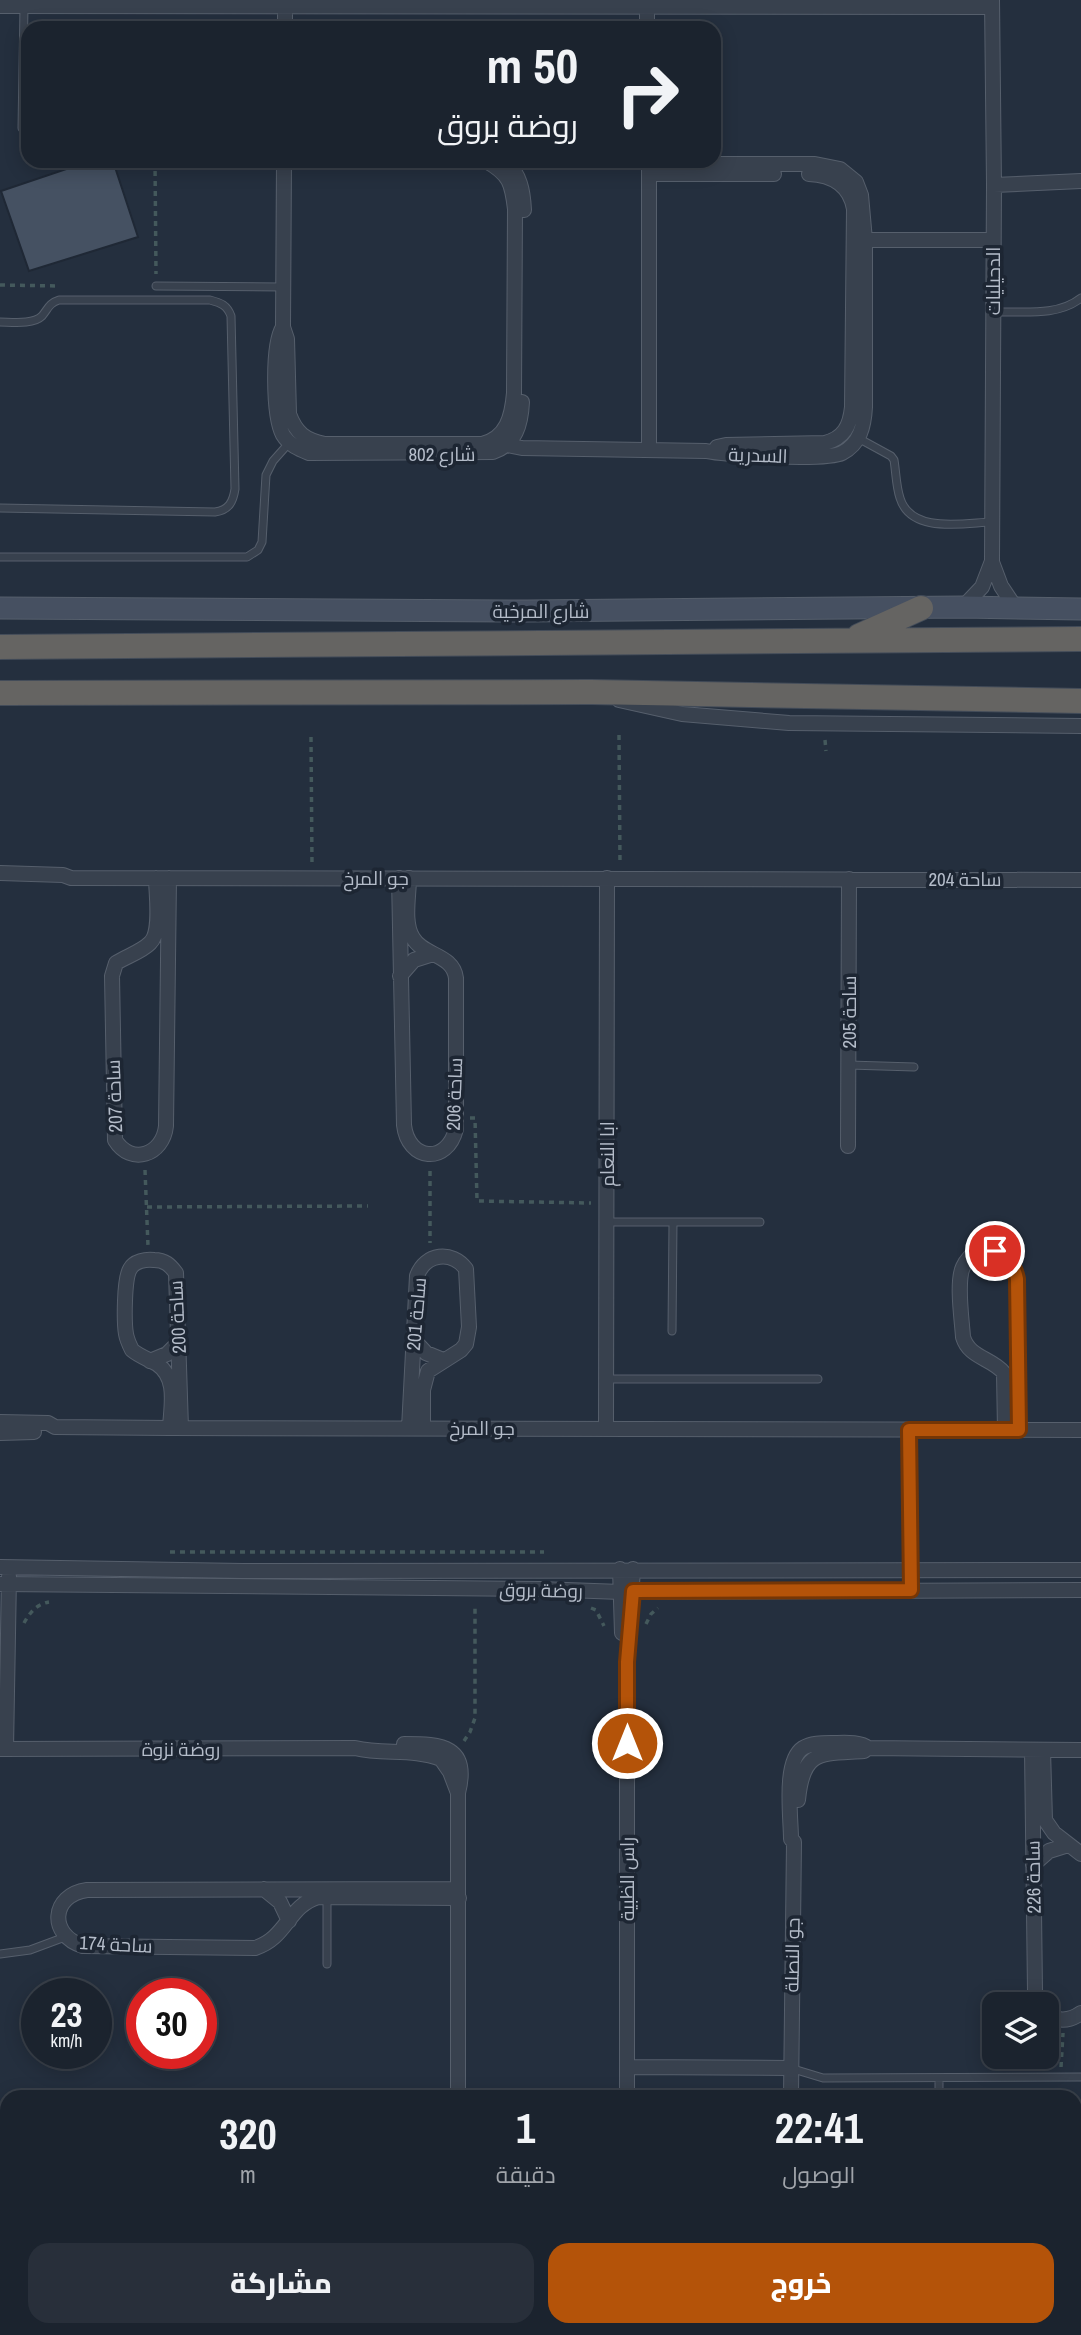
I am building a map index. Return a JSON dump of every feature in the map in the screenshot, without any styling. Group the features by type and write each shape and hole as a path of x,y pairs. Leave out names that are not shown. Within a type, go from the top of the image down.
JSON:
{"highway":[{"path":"852,639 921,608"},
{"name":"شارع المرخية","path":"0,648 1081,639"},
{"path":"0,693 591,692 1081,701"}],"main road":[{"name":"شارع المرخية","path":"0,608 527,611 963,607 1081,609"}],"street":[{"path":"0,6 512,3 647,7 992,4"},
{"name":"الدحيليات","path":"963,607 982,587 992,561 992,4"},
{"path":"285,6 285,21"},
{"path":"647,7 647,21"},
{"name":"شارع 802","path":"284,168 282,327 277,339 277,402 282,433 289,443 309,453 323,455 484,454 508,445"},
{"name":"شارع 802","path":"282,327 287,339 289,414 293,425 303,437 325,444 482,444 495,439 506,428 513,409 515,209 506,174 497,168"},
{"path":"513,168 520,180 524,208 523,393 520,423 508,445 522,448 706,451"},
{"name":"السدرية","path":"649,168 649,450"},
{"name":"السدرية","path":"689,168 827,175 839,181 852,199 860,240 865,407 858,438 845,452 828,457 735,455 706,451"},
{"path":"994,185 1081,181"},
{"path":"860,240 993,240"},
{"name":"السدرية","path":"706,451 726,445 825,443 836,440 843,434 852,407 860,240"},
{"name":"الدحيليات","path":"992,561 1001,586 1015,607"},
{"path":"0,634 40,647"},
{"path":"591,692 682,714 789,723 1081,726"},
{"name":"جو المرخ","path":"0,873 63,875 71,878 849,879"},
{"name":"جو المرخ","path":"0,884 63,882 71,878"},
{"name":"ساحة 207","path":"162,878 168,971 165,1137 161,1145 153,1151 145,1154 128,1153 120,1148 115,1140 113,1129 113,969 116,963 151,943 156,933 162,878"},
{"name":"ساحة 206","path":"404,878 410,931 417,944 450,964 456,978 456,1117 453,1138 448,1147 430,1154 412,1147 405,1134 400,976 404,878"},
{"name":"ابا النعام","path":"606,1429 607,1203 614,878"},
{"name":"ساحة 204","path":"849,879 1081,880"},
{"name":"ساحة 205","path":"848,1146 849,879"},
{"path":"137,951 155,957 168,971"},
{"path":"400,976 414,960 433,954"},
{"path":"982,1251 995,1251 1006,1256 1014,1266 1017,1279 1018,1342 1012,1430 1004,1373 991,1362 972,1353 963,1338 962,1268 970,1257 982,1251"},
{"name":"ساحة 200","path":"148,1259 160,1260 170,1265 176,1273 180,1341 176,1428 171,1382 164,1370 132,1350 125,1331 127,1277 130,1268 148,1259"},
{"name":"ساحة 201","path":"430,1259 454,1259 462,1263 468,1277 469,1335 461,1350 428,1371 424,1379 416,1428 413,1339 417,1276 420,1268 430,1259"},
{"path":"413,1339 426,1353 443,1360"},
{"path":"150,1361 167,1354 180,1341"},
{"path":"991,1362 1018,1342"},
{"name":"جو المرخ","path":"0,1422 51,1424 55,1427 176,1428 1081,1430"},
{"name":"جو المرخ","path":"0,1433 49,1431 55,1427"},
{"path":"909,1430 911,1590"},
{"name":"روضة بروق","path":"4,1567 243,1572 1081,1570"},
{"name":"روضة نزوة","path":"4,1567 3,1749 355,1748 372,1753 424,1754 441,1759 450,1772 458,1793"},
{"name":"راس الظبية","path":"626,1569 623,1643 627,1662 627,2090"},
{"name":"روضة بروق","path":"4,1584 627,1592 1081,1590"},
{"name":"روضة نزوة","path":"355,1748 371,1743 435,1744 455,1754 461,1770 462,1779 458,1793 458,2090"},
{"name":"جو النصلة","path":"791,2090 794,1842 797,1839 802,1776 810,1761 826,1753 864,1751 868,1748 1081,1750"},
{"name":"ساحة 226","path":"1037,1750 1045,1820 1054,1833 1081,1854"},
{"name":"ساحة 226","path":"1035,1992 1033,1865 1037,1750"},
{"path":"1033,1865 1049,1852 1068,1845"},
{"path":"264,1889 280,1902 289,1921"},
{"name":"ساحة 174","path":"264,1889 458,1894 327,1896 311,1899 300,1905 276,1938 255,1948 83,1946 65,1937 58,1919 66,1898 75,1892 264,1889"},
{"path":"1059,2019 1074,2018 1081,2013"},
{"path":"627,2067 790,2068"}],"lane":[{"path":"24,6 24,21"},
{"path":"156,286 283,287"},
{"path":"993,312 1051,311 1069,306 1081,298"},
{"path":"0,323 36,320 50,303 59,300 210,300 222,303 229,309 231,316 235,489 230,506 215,512 0,508"},
{"path":"858,438 894,460 900,497 908,513 916,519 943,523 993,523"},
{"path":"0,557 247,557 258,550 262,542 266,475 273,461 289,443"},
{"path":"849,1065 914,1067"},
{"path":"607,1222 760,1222"},
{"path":"672,1331 673,1222"},
{"path":"607,1379 818,1379"},
{"path":"327,1896 327,1964"},
{"path":"0,1954 30,1950 65,1937"},
{"path":"790,2068 823,2078 1081,2077"},
{"path":"939,2078 939,2090"}],"path":[{"path":"155,168 156,286"},
{"path":"614,878 619,735"},
{"path":"311,737 312,878"},
{"path":"456,1117 475,1118 477,1201 607,1203"},
{"path":"145,1154 148,1259"},
{"path":"430,1154 430,1259"},
{"path":"147,1207 368,1206"},
{"path":"455,1754 470,1732 475,1718 475,1603"},
{"path":"1060,2076 1063,2020"}],"building":[{"path":"69,168 115,168 138,237 29,271 1,191"}],"route":[{"path":"627,1743 627,1662 633,1591 911,1590 909,1430 1019,1430 1017,1279 1014,1266 1006,1256 995,1251"}]}
